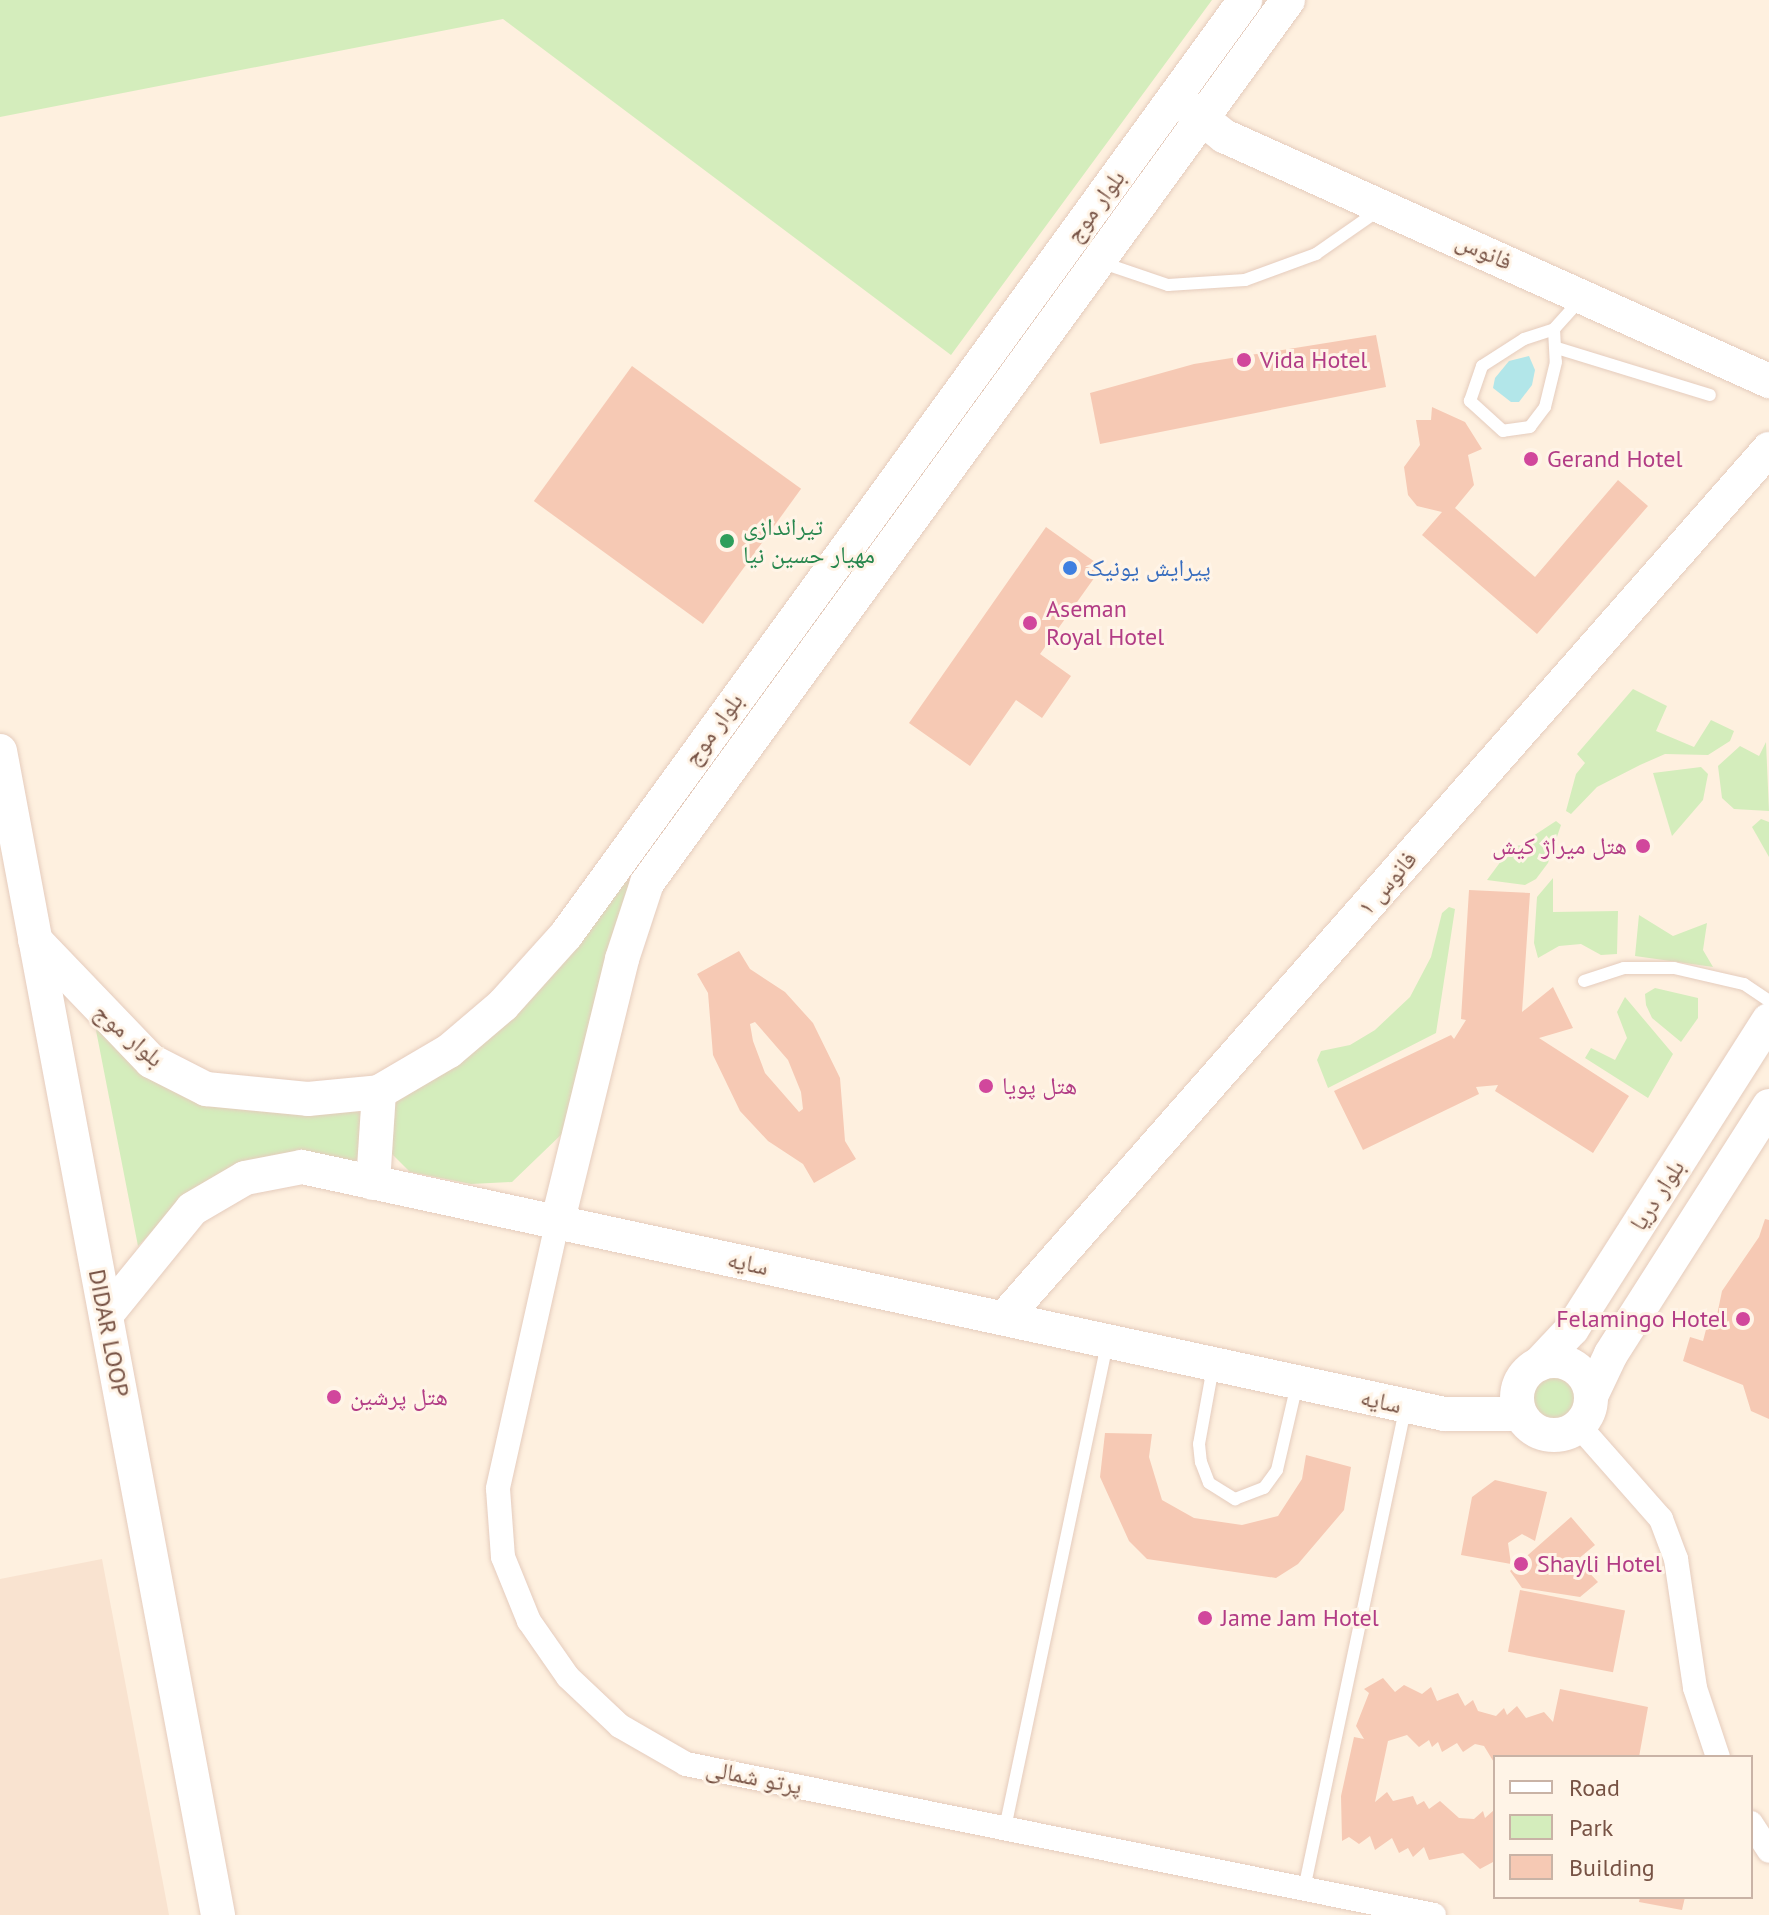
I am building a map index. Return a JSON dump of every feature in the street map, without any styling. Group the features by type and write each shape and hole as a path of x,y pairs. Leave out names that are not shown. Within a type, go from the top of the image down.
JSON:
{"main road":[{"name":"بلوار موج","path":"35,940 151,1061 206,1089 283,1098 379,1092 449,1051 503,1005 566,935 743,686 1245,0"},
{"name":"بلوار موج","path":"557,1224 622,959 647,883 1288,0"},
{"name":"فانوس","path":"1174,97 1224,136 1769,381"},
{"name":"فانوس ۱","path":"1006,1316 1769,449"},
{"path":"743,686 772,707"},
{"name":"DIDAR LOOP","path":"0,751 218,1915"},
{"name":"بلوار دریا","path":"1539,1364 1572,1329 1769,1020"},
{"path":"373,1183 379,1092"},
{"name":"بلوار دریا","path":"1592,1394 1611,1354 1769,1106"},
{"name":"سایه","path":"106,1315 192,1209 245,1178 302,1167 557,1224 1006,1316 1107,1345 1444,1414 1520,1414"},
{"path":"1539,1364 1573,1366 1592,1394 1579,1426 1547,1435 1520,1414 1522,1380 1539,1364"}],"street":[{"name":"پرتو شمالی","path":"557,1224 498,1489 503,1557 529,1621 568,1677 620,1726 686,1764 1434,1915"},
{"path":"1579,1426 1661,1519 1676,1559 1695,1688 1717,1755"},
{"path":"1753,1826 1769,1851"}],"lane":[{"path":"1097,261 1168,285 1245,280 1316,254 1385,207"},
{"path":"1554,329 1557,348 1551,390 1530,427 1503,431 1470,401 1482,366 1524,339 1554,329 1584,296"},
{"path":"1557,348 1710,395"},
{"path":"1584,981 1624,968 1674,968 1744,984 1769,1001"},
{"path":"1005,1828 1107,1345"},
{"path":"1213,1367 1199,1444 1201,1462 1209,1483 1235,1499 1264,1488 1277,1470 1297,1384"},
{"path":"1304,1889 1405,1406"}],"shaded area":[{"path":"102,1559 169,1915 0,1915 0,1579"}],"green space":[{"path":"0,0 1212,0 951,355 503,19 0,117"},
{"path":"1633,689 1667,706 1656,731 1694,747 1711,720 1734,731 1730,741 1708,755 1665,754 1640,765 1597,787 1571,814 1566,811 1576,774 1585,763 1577,754"},
{"path":"1766,742 1769,811 1734,809 1722,798 1718,766 1740,746 1759,756"},
{"path":"706,757 642,861 566,1130 512,1182 471,1184 410,1172 384,1146 391,1107"},
{"path":"1701,767 1708,774 1703,800 1672,836 1653,773"},
{"path":"1761,819 1769,822 1769,857 1752,827"},
{"path":"1556,821 1561,825 1548,863 1536,879 1525,885 1487,880 1507,853"},
{"path":"1553,878 1553,912 1618,911 1617,954 1601,955 1581,944 1559,946 1538,958 1534,943 1537,897"},
{"path":"1449,907 1455,909 1436,1033 1328,1088 1317,1060 1321,1051 1350,1045 1375,1030 1410,997 1431,957 1442,913"},
{"path":"1639,915 1673,936 1707,923 1703,950 1713,967 1635,956"},
{"path":"1655,988 1698,998 1698,1018 1681,1042 1652,1018 1645,994"},
{"path":"1625,997 1673,1054 1648,1098 1585,1058 1591,1048 1615,1060 1627,1038 1617,1012"},
{"path":"94,1020 160,1076 369,1099 367,1162 304,1157 165,1219 138,1246"},
{"path":"1554,1371 1573,1379 1581,1398 1573,1417 1554,1425 1535,1417 1527,1398 1535,1379"}],"water":[{"path":"1529,356 1535,370 1532,385 1519,402 1511,402 1493,388 1495,378 1509,361"}],"building":[{"path":"1376,335 1386,387 1100,444 1090,393 1194,364"},
{"path":"632,366 801,489 703,624 534,501"},
{"path":"1432,407 1465,422 1482,449 1468,455 1474,485 1455,508 1535,577 1618,480 1648,506 1537,634 1422,535 1442,512 1417,506 1408,495 1404,467 1420,445 1416,420 1431,420"},
{"path":"1046,527 1102,567 1040,654 1071,676 1042,718 1016,700 970,766 909,723"},
{"path":"1469,890 1530,893 1522,1012 1553,987 1573,1028 1539,1038 1629,1096 1593,1153 1495,1091 1498,1085 1476,1087 1479,1094 1363,1150 1334,1091 1451,1035 1454,1039 1466,1020 1461,1019"},
{"path":"739,951 750,969 785,992 813,1023 840,1078 845,1141 856,1159 814,1183 803,1164 768,1141 740,1111 713,1055 708,993 697,974","holes":["755,1022 788,1060 801,1092 803,1109 799,1112 765,1073 750,1024"]},
{"name":"Felamingo Hotel","path":"1765,1219 1769,1220 1769,1419 1751,1411 1743,1385 1683,1361 1690,1337 1703,1341 1709,1318 1716,1320 1722,1291 1759,1237"},
{"path":"1105,1433 1152,1434 1149,1457 1162,1500 1194,1518 1242,1525 1278,1516 1302,1479 1306,1455 1351,1467 1344,1510 1298,1564 1276,1578 1147,1559 1129,1541 1100,1477"},
{"path":"1495,1480 1547,1492 1535,1541 1522,1534 1508,1543 1511,1564 1461,1555 1472,1497"},
{"path":"1571,1517 1595,1545 1577,1560 1598,1582 1580,1597 1522,1588 1510,1571"},
{"path":"1520,1590 1625,1610 1613,1672 1508,1652"},
{"path":"1383,1678 1395,1692 1404,1685 1422,1694 1431,1687 1437,1701 1458,1693 1465,1706 1473,1700 1478,1711 1496,1716 1504,1708 1507,1715 1517,1706 1526,1718 1544,1712 1553,1722 1560,1689 1648,1707 1639,1755 1493,1755 1493,1761 1484,1746 1475,1744 1463,1752 1457,1743 1442,1752 1438,1742 1432,1747 1429,1740 1419,1747 1407,1735 1388,1741 1375,1802 1387,1792 1393,1801 1413,1796 1417,1805 1424,1801 1429,1809 1440,1801 1459,1818 1474,1819 1483,1811 1485,1818 1493,1811 1493,1862 1480,1869 1463,1853 1429,1860 1424,1847 1413,1857 1408,1848 1399,1853 1392,1838 1375,1850 1370,1836 1359,1844 1349,1837 1342,1841 1341,1796 1354,1737 1364,1739 1356,1726 1369,1693 1364,1689"},
{"path":"1640,1899 1685,1899 1682,1910 1639,1902"}],"place":[{"name":"Vida Hotel","path":"1244,360"},
{"name":"Gerand Hotel","path":"1531,459"},
{"name":"تیراندازی مهیار حسین نیا","path":"727,541"},
{"name":"پیرایش یونیک","path":"1070,568"},
{"name":"Aseman Royal Hotel","path":"1030,623"},
{"name":"هتل میراژ کیش","path":"1643,846"},
{"name":"هتل پویا","path":"986,1086"},
{"name":"Felamingo Hotel","path":"1743,1319"},
{"name":"هتل پرشین","path":"334,1397"},
{"name":"Shayli Hotel","path":"1521,1564"},
{"name":"Jame Jam Hotel","path":"1205,1618"}]}
